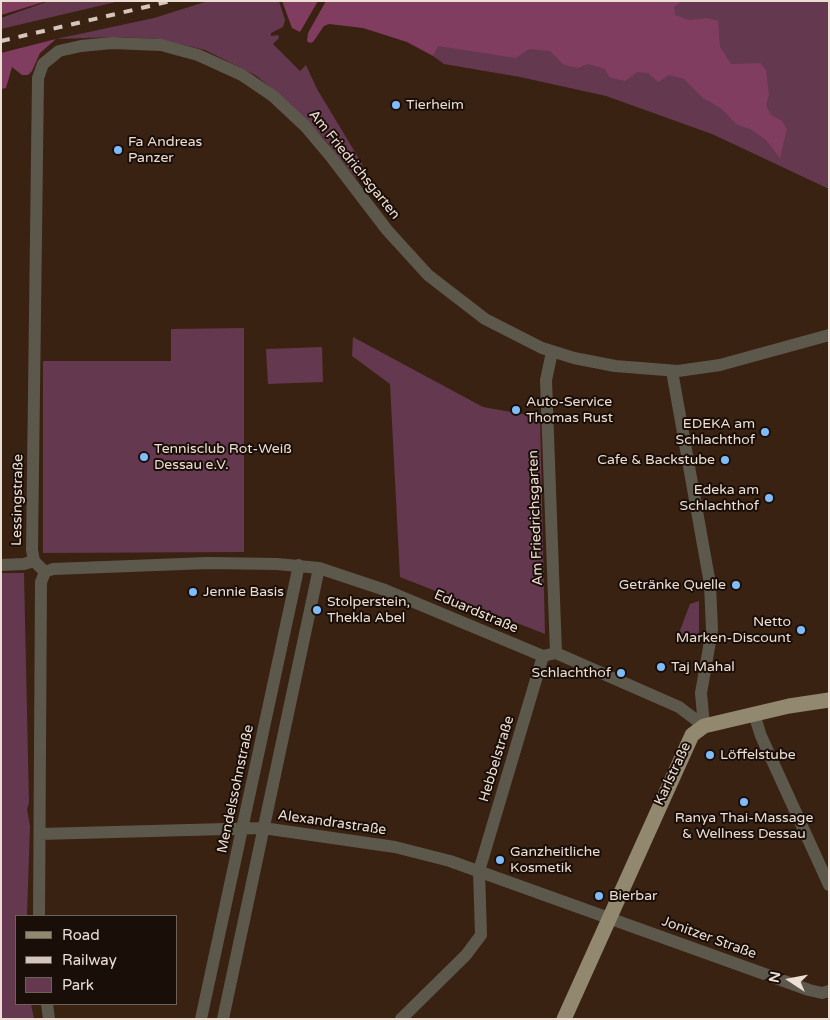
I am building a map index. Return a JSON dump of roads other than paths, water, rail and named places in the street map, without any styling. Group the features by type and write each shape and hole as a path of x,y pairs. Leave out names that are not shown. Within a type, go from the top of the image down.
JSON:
{"main road":[{"path":"704,726 754,714 829,700"},
{"name":"Karlstraße","path":"564,1019 688,741 698,729 704,726"}],"street":[{"name":"Am Friedrichsgarten","path":"38,78 43,64 51,56 69,48 95,44 161,45 198,55 227,67 273,96 305,126 388,230 428,276 453,297 491,323 526,342 552,352 615,366 672,371 720,365 829,335"},
{"name":"Lessingstraße","path":"38,78 34,560 45,572"},
{"name":"Am Friedrichsgarten","path":"549,654 546,380 552,352"},
{"path":"672,371 710,584 712,630 701,693 704,726"},
{"path":"1,565 24,564 34,560"},
{"name":"Eduardstraße","path":"45,572 53,569 208,563 299,565 320,568 385,590 678,706 704,726"},
{"name":"Mendelssohnstraße","path":"201,1019 299,565"},
{"path":"223,1019 320,568"},
{"path":"39,915 41,582 45,572"},
{"name":"Hebbelstraße","path":"401,1019 466,955 481,935 479,871 549,654"},
{"path":"754,714 760,736 829,885"},
{"name":"Alexandrastraße","path":"40,834 243,831 263,828 395,847 450,861 608,918"},
{"name":"Jonitzer Straße","path":"608,918 809,990 822,993 829,991"},
{"path":"47,1005 50,1019"}],"railway":[{"path":"1,41 171,1"}],"place":[{"name":"Tierheim","path":"396,105"},
{"name":"Fa Andreas Panzer","path":"118,150"},
{"name":"Auto-Service Thomas Rust","path":"516,410"},
{"name":"EDEKA am Schlachthof","path":"765,432"},
{"name":"Tennisclub Rot-Weiß Dessau e.V.","path":"144,457"},
{"name":"Cafe & Backstube","path":"725,460"},
{"name":"Edeka am Schlachthof","path":"769,498"},
{"name":"Getränke Quelle","path":"736,585"},
{"name":"Jennie Basis","path":"193,592"},
{"name":"Stolperstein, Thekla Abel","path":"317,610"},
{"name":"Netto Marken-Discount","path":"801,630"},
{"name":"Taj Mahal","path":"661,667"},
{"name":"Schlachthof","path":"621,673"},
{"name":"Löffelstube","path":"710,755"},
{"name":"Ranya Thai-Massage & Wellness Dessau","path":"744,802"},
{"name":"Ganzheitliche Kosmetik","path":"500,860"},
{"name":"Bierbar","path":"599,896"}]}
